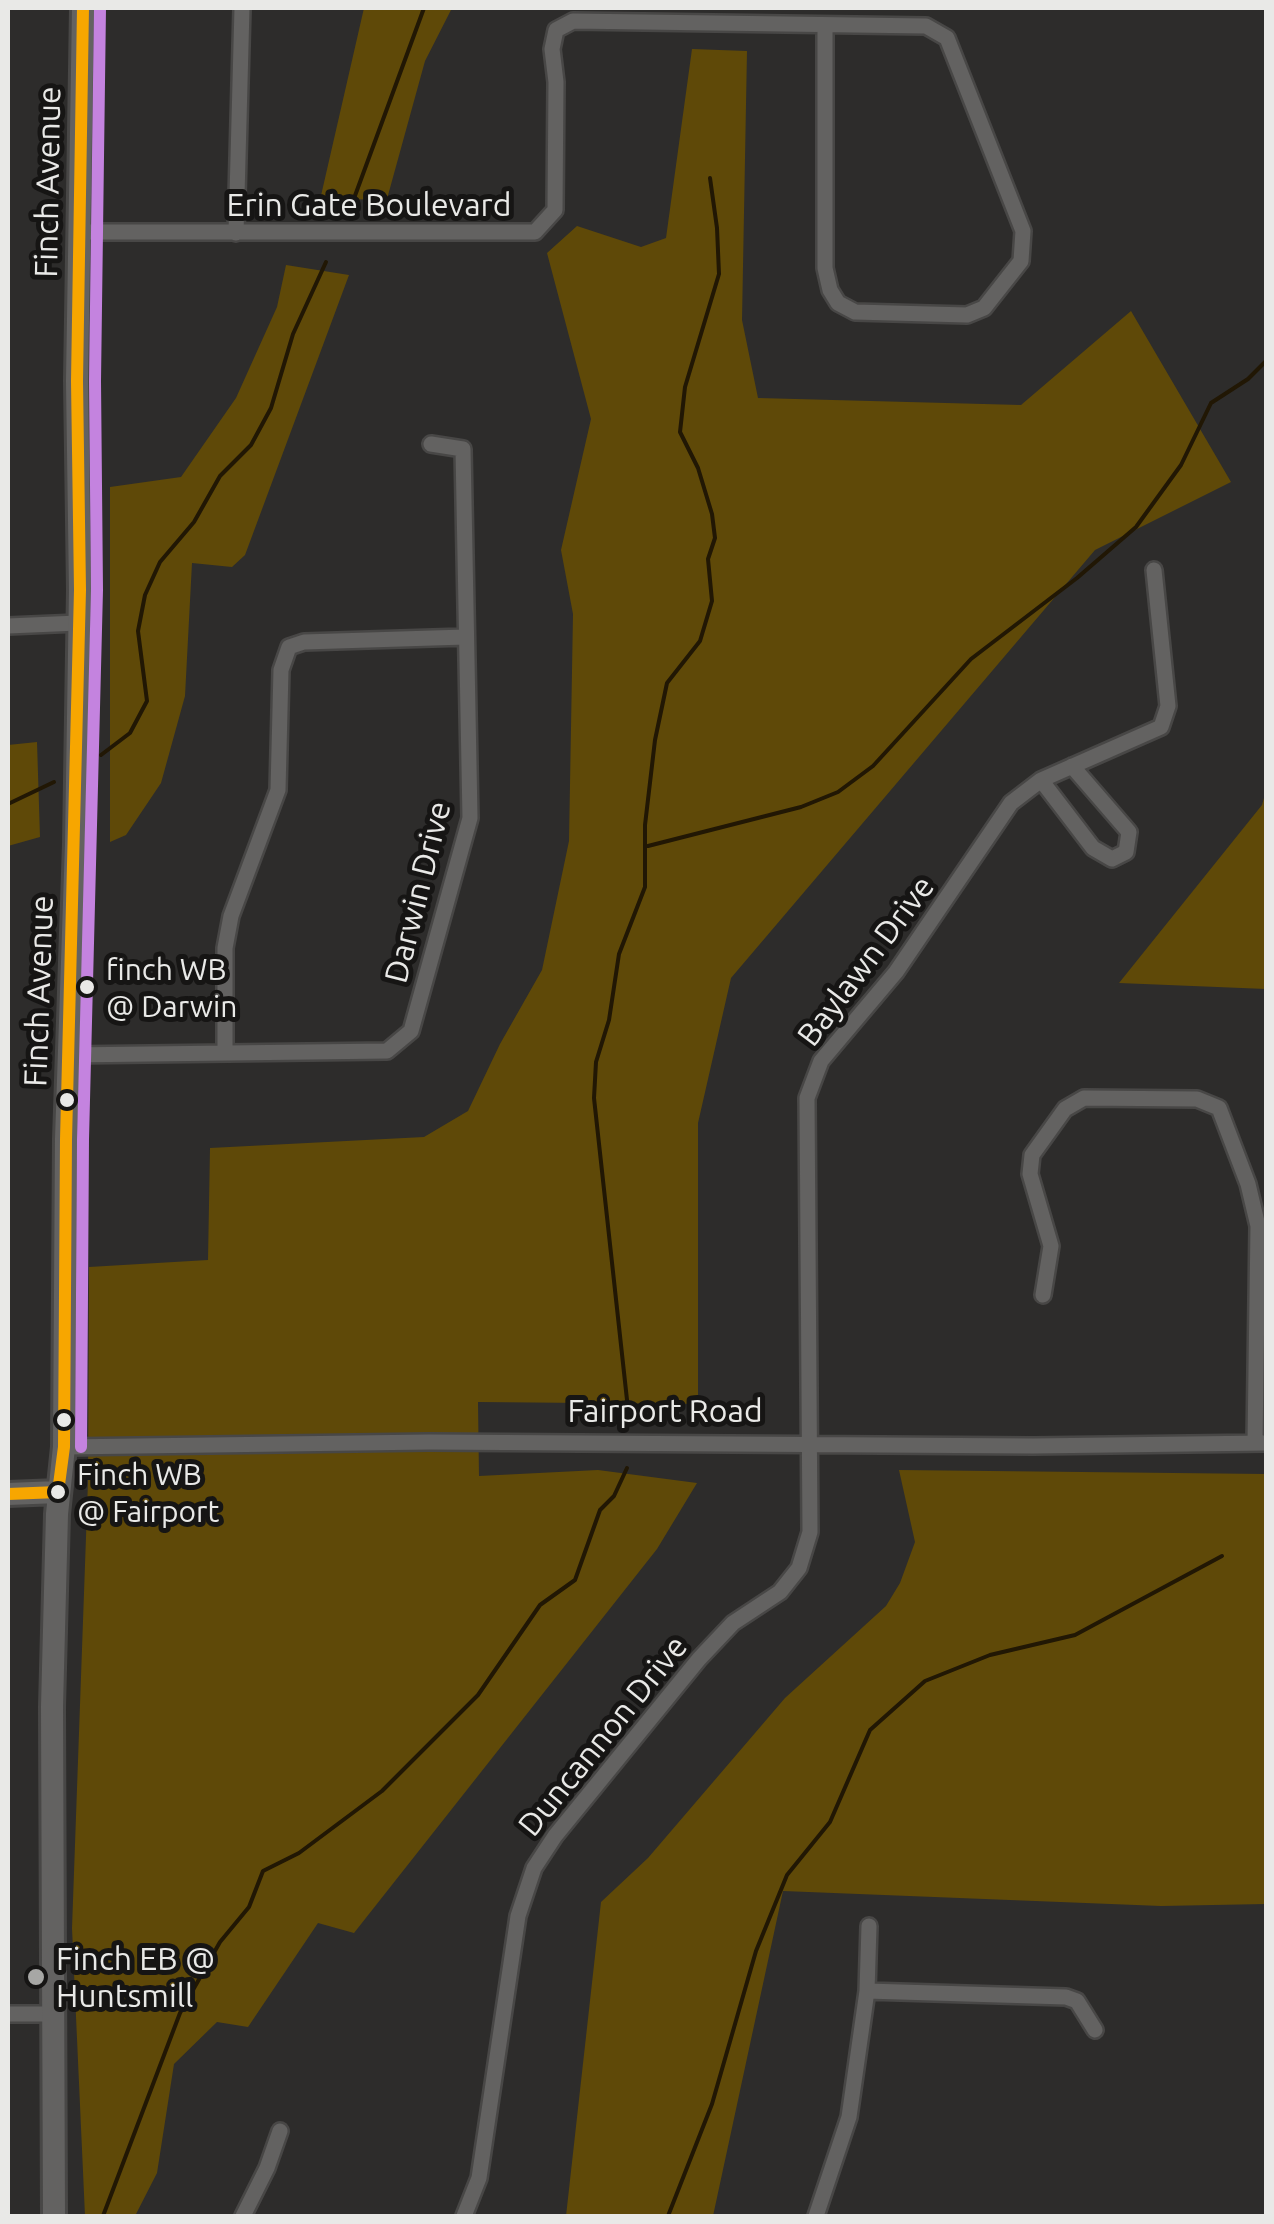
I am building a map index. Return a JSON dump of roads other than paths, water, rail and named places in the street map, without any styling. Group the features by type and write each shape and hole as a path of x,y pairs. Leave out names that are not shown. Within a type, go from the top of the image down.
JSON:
{"main road":[{"name":"Finch Avenue","path":"54,2216 52,1708 58,1492 64,1447 76,844 83,8"},
{"path":"8,1494 58,1492"}],"street":[{"path":"236,233 242,8"},
{"name":"Erin Gate Boulevard","path":"80,232 535,232 555,210 556,82 552,49 556,30 572,21 926,26 947,38 1024,231 1021,261 984,308 966,315 855,312 838,303 830,290 825,268 824,25"},
{"name":"Darwin Drive","path":"70,1055 387,1051 411,1031 470,818 464,448 431,444"},
{"name":"Baylawn Drive","path":"808,1444 808,1098 821,1061 896,972 1011,803 1041,780 1162,727 1168,706 1154,570"},
{"path":"8,626 78,622"},
{"path":"225,1052 225,948 231,916 278,790 281,670 289,647 304,642 465,638"},
{"path":"1041,780 1093,848 1112,859 1126,852 1129,832 1072,766"},
{"path":"1043,1295 1051,1246 1030,1174 1032,1155 1065,1109 1084,1098 1197,1099 1219,1108 1248,1184 1258,1226 1261,1444"},
{"name":"Fairport Road","path":"64,1447 410,1442 1261,1444"},
{"name":"Duncannon Drive","path":"464,2216 479,2178 518,1916 534,1868 555,1836 699,1659 732,1623 780,1592 799,1568 810,1532 808,1444"},
{"path":"816,2216 849,2117 867,1991 869,1926"},
{"path":"867,1991 1066,1997 1077,2001 1095,2030"},
{"path":"8,2014 55,2014"},
{"path":"243,2216 280,2132"}],"waterway":[{"path":"349,212 424,8"},
{"path":"628,1409 594,1098 596,1062 609,1020 619,954 645,887 645,825 655,740 667,683 700,641 712,601 708,559 715,538 712,514 698,468 680,432 685,387 719,274 710,178"},
{"path":"101,755 130,733 147,701 138,631 145,595 160,562 194,522 220,476 251,445 271,408 293,334 326,262"},
{"path":"648,846 801,807 838,792 873,766 971,659 1136,527 1181,465 1211,403 1248,379 1266,361"},
{"path":"8,804 54,782"},
{"path":"103,2216 180,2013 220,1942 249,1907 263,1871 299,1853 382,1791 478,1695 540,1605 575,1580 600,1510 614,1496 627,1468"},
{"path":"668,2216 712,2104 756,1951 787,1875 830,1822 870,1730 925,1681 990,1655 1075,1635 1222,1556"}],"place":[{"name":"finch WB @ Darwin","path":"87,987"},
{"name":"Finch WB @ Fairport","path":"58,1492"},
{"name":"Finch EB @ Huntsmill","path":"36,1977"}]}
